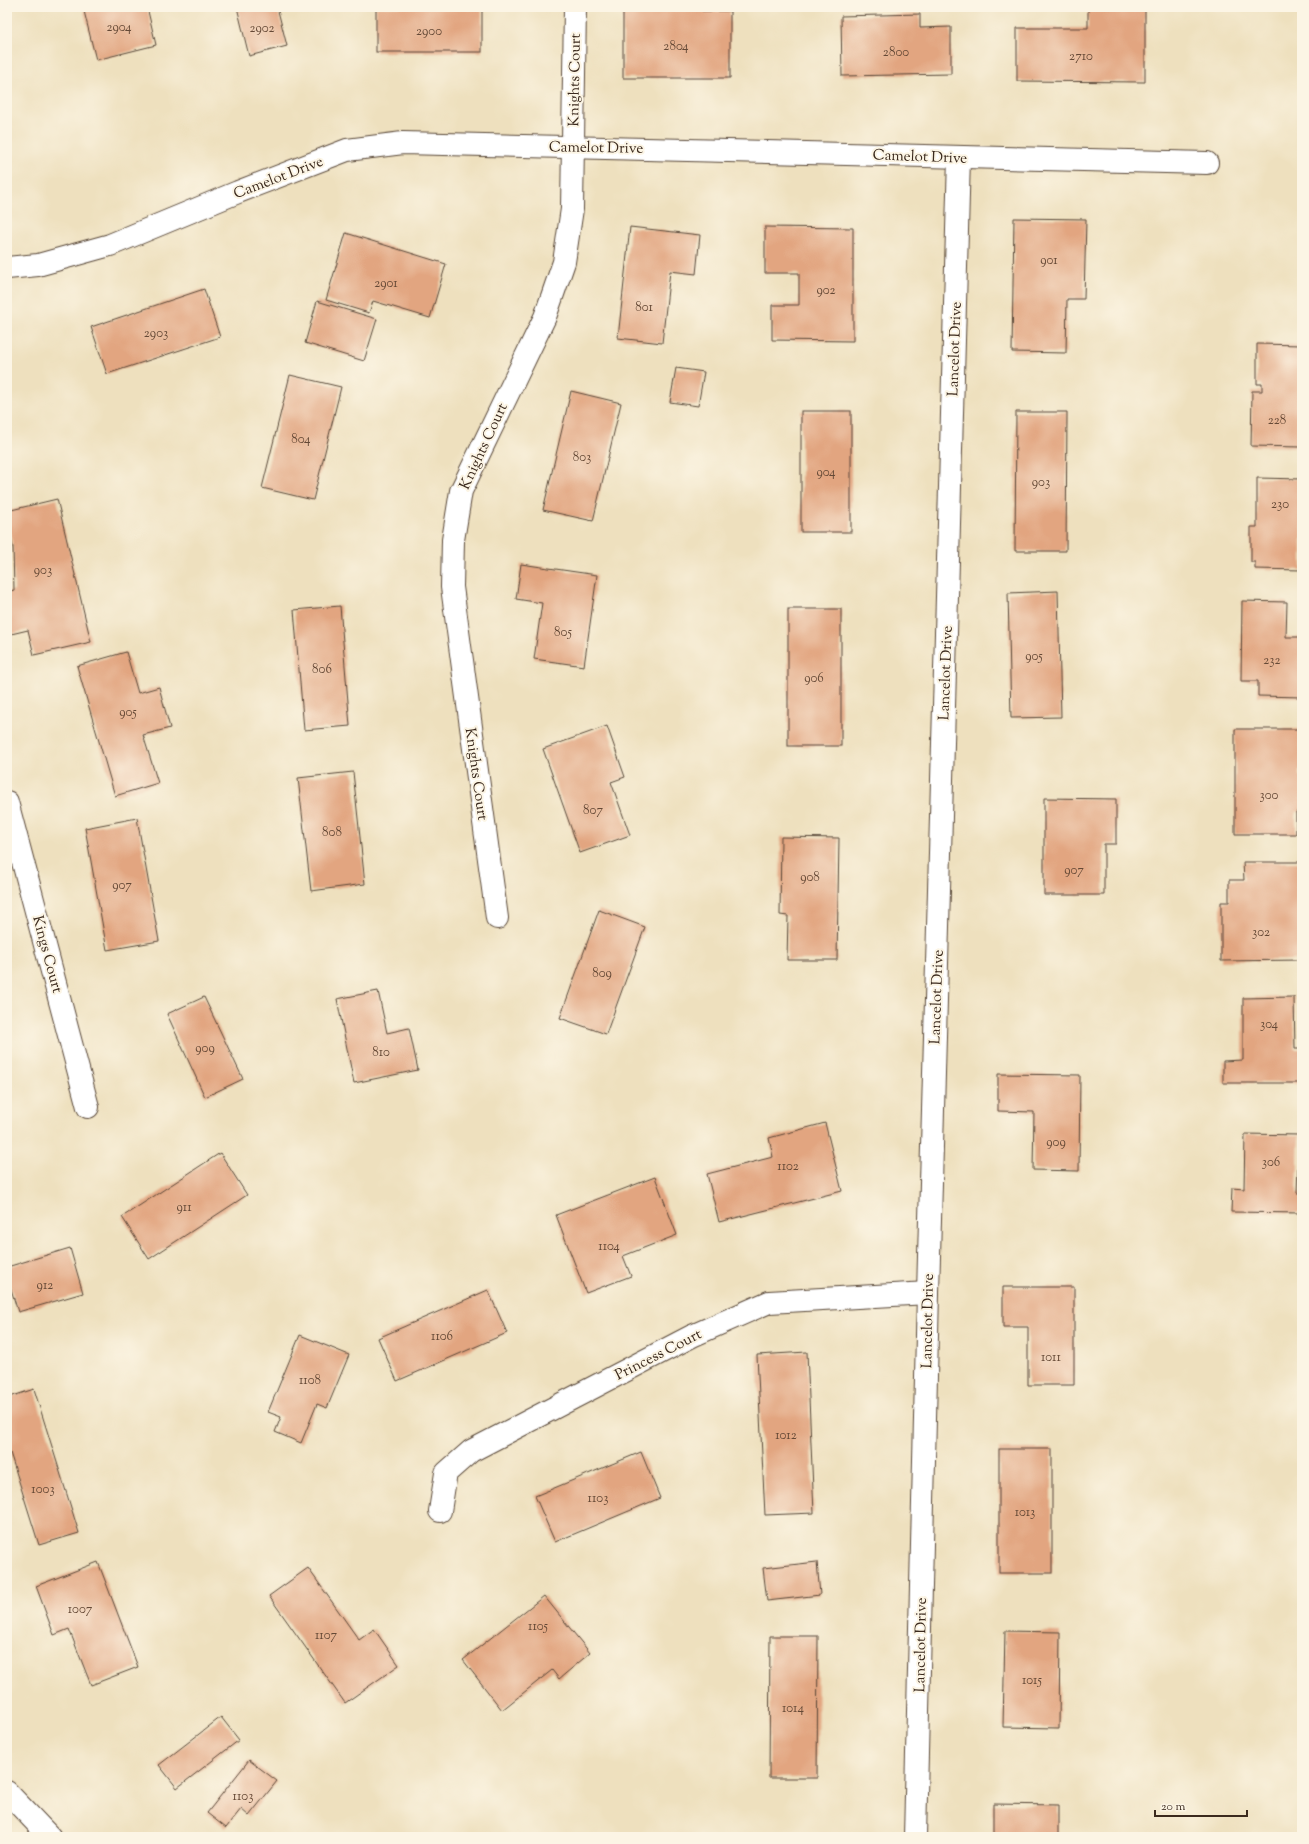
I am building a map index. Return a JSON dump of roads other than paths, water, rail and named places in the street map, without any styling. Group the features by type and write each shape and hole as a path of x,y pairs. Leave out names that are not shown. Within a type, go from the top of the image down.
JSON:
{"street":[{"name":"Knights Court","path":"497,918 452,587 452,540 461,491 545,317 564,262 572,209 575,7"},
{"name":"Camelot Drive","path":"7,268 38,265 110,245 238,192 347,150 403,144 1207,163"},
{"name":"Lancelot Drive","path":"915,1837 928,1293 959,157"},
{"name":"Kings Court","path":"7,802 88,1107"},
{"name":"Princess Court","path":"440,1511 446,1473 471,1451 692,1336 769,1302 928,1293"},
{"path":"7,1792 50,1837"}]}
